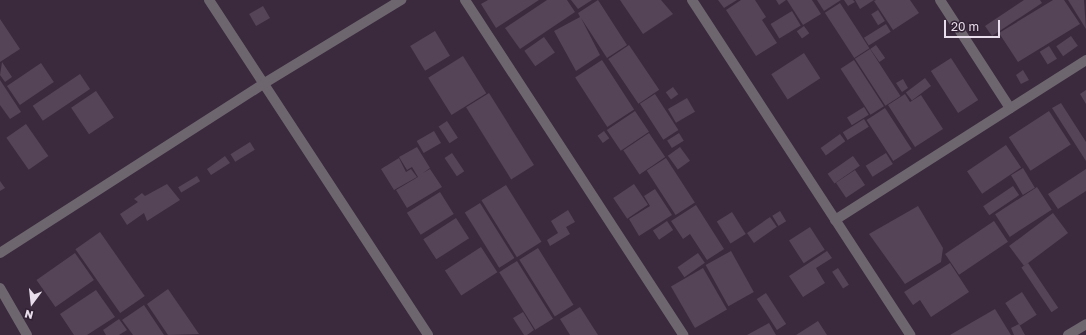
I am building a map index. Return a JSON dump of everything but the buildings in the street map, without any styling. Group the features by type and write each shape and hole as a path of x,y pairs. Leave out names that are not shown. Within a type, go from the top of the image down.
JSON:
{"street":[{"path":"209,0 428,335"},
{"path":"0,253 263,84 401,0"},
{"path":"465,0 683,335"},
{"path":"692,0 910,335"},
{"path":"940,0 1010,108"},
{"path":"835,220 1086,60"},
{"path":"0,288 27,335"},
{"path":"1068,335 1086,324"}]}
